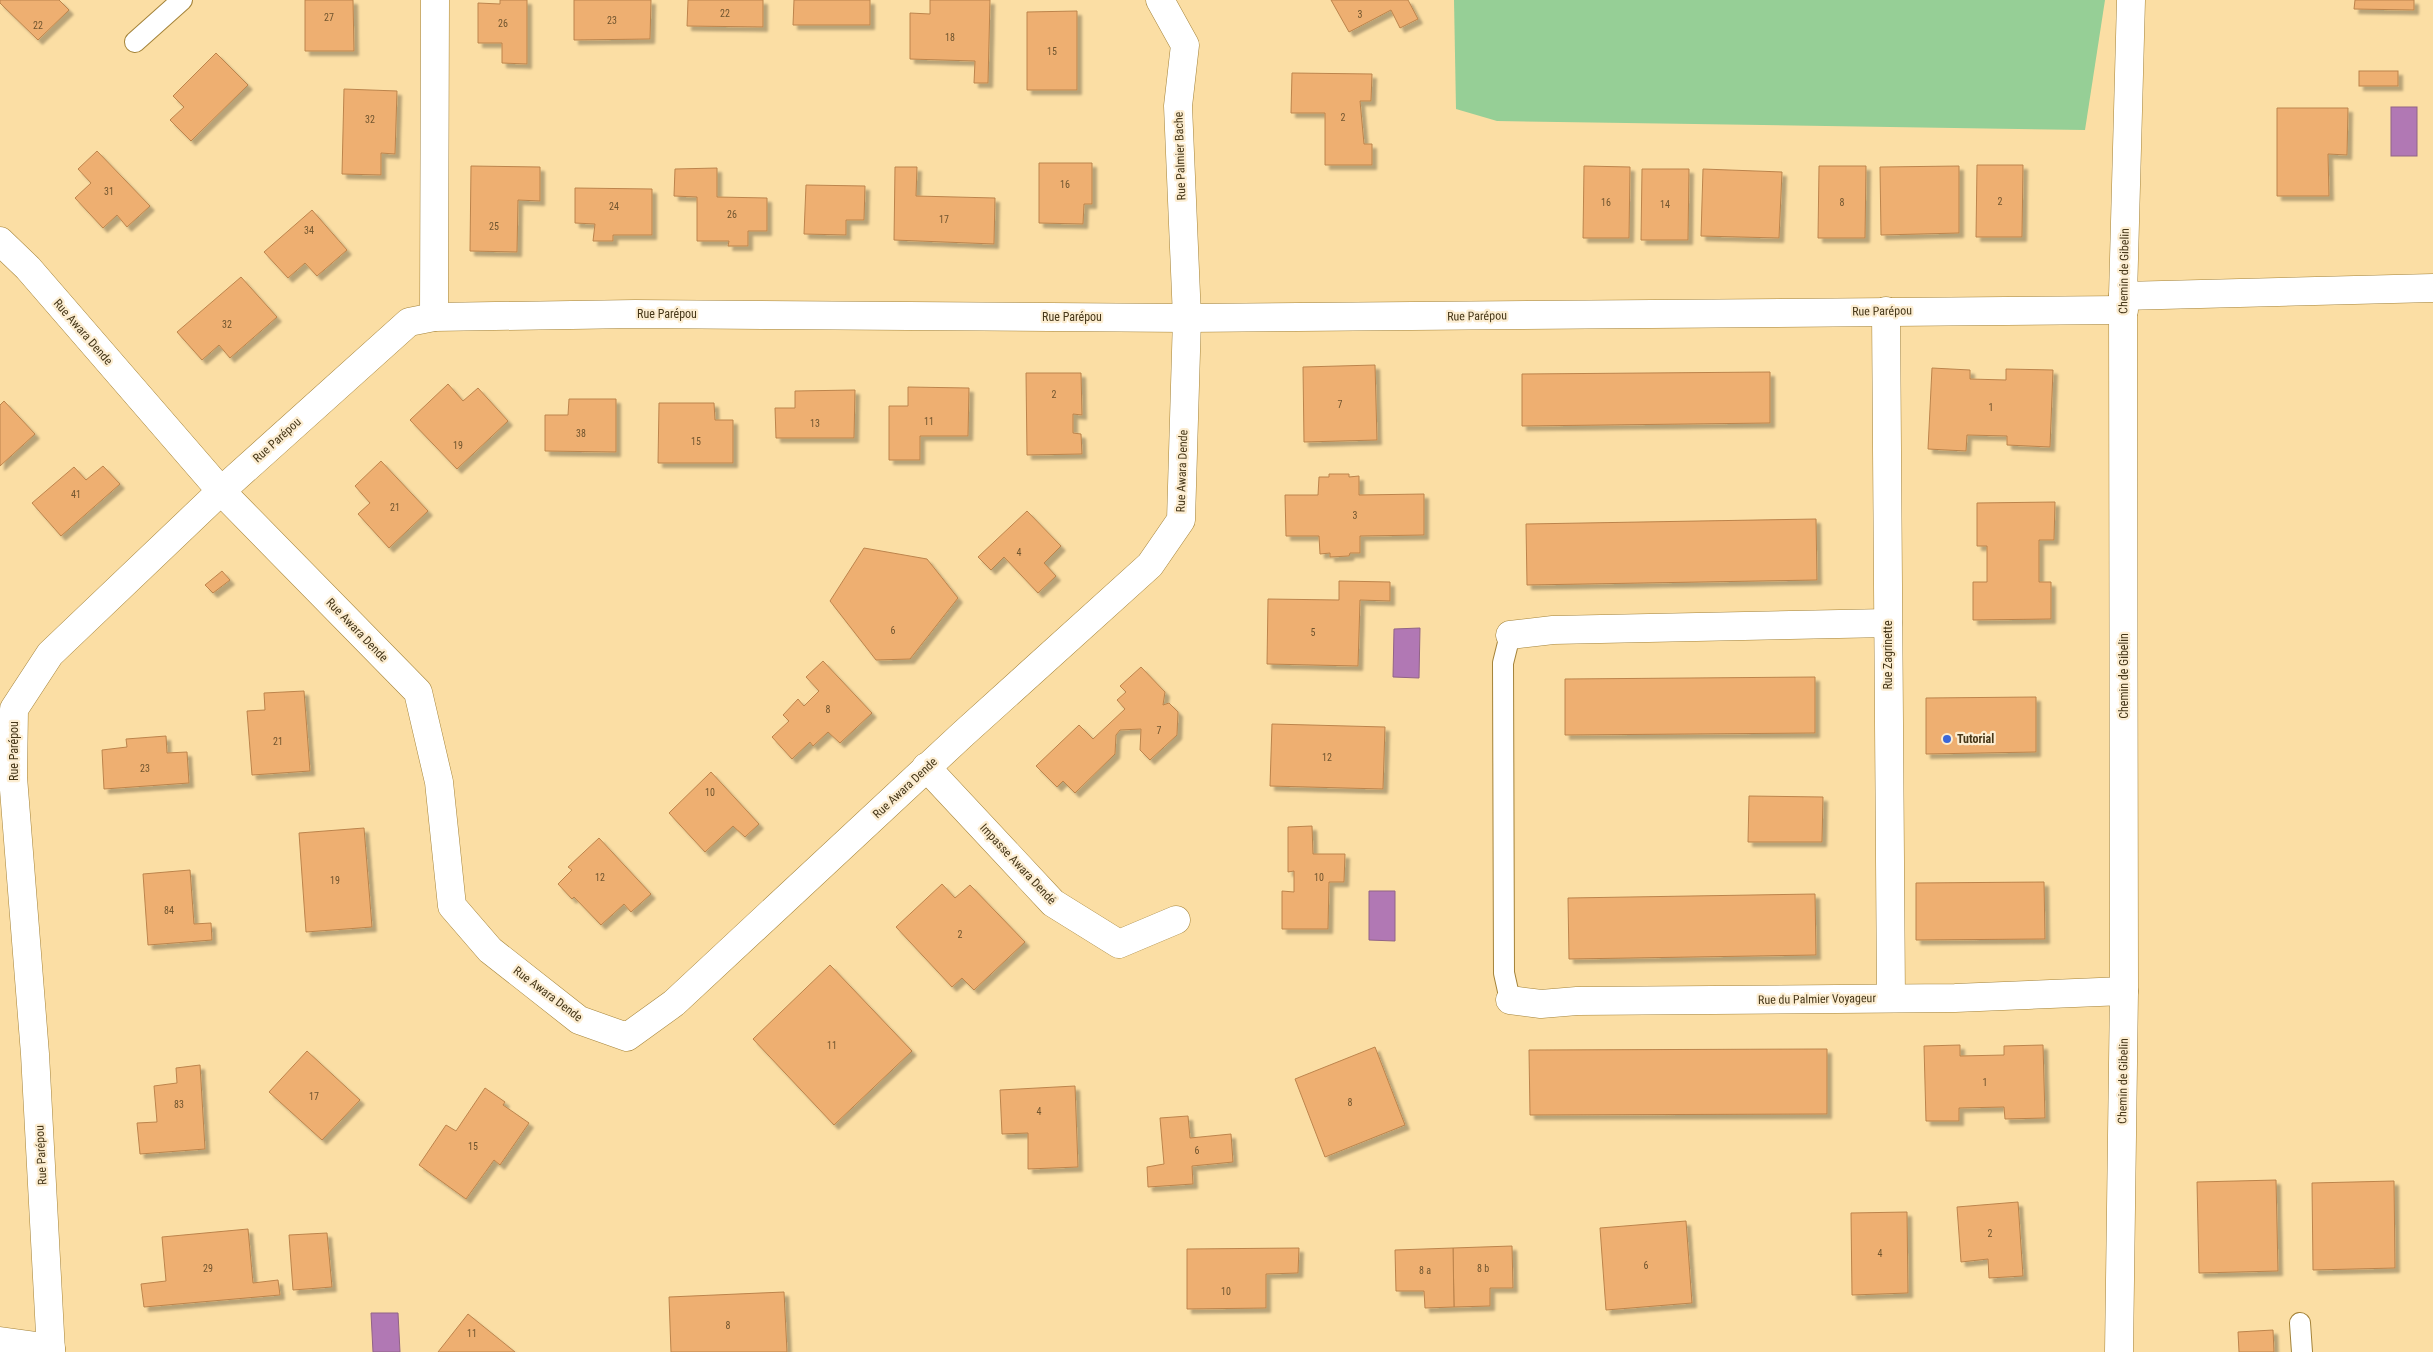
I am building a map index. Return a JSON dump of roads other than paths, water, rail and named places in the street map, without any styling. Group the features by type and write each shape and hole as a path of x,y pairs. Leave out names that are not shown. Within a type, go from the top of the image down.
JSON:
{"street":[{"path":"434,317 435,0"},
{"name":"Rue Palmier Bache","path":"1160,0 1185,45 1178,106 1187,318"},
{"name":"Chemin de Gibelin","path":"2120,1352 2124,991 2123,303 2131,0"},
{"name":"Rue Awara Dende","path":"0,241 28,268 221,491 418,692 439,782 452,906 490,950 579,1020 627,1037 667,1009 926,767 1150,565 1181,520 1187,318"},
{"name":"Rue Parépou","path":"51,1350 35,1054 7,707 50,654 221,491 409,322 434,317 634,314 1187,318 1886,311 2123,303 2433,288"},
{"name":"Rue Zagrinette","path":"1886,311 1891,998"},
{"path":"1510,635 1563,629 1839,622 1888,623"},
{"name":"Impasse Awara Dendé","path":"926,767 1053,904 1119,944 1176,920"},
{"name":"Rue du Palmier Voyageur","path":"1510,1000 1541,1004 1577,1001 1891,998 2124,991"},
{"path":"0,1340 51,1350"}],"lane":[{"path":"135,42 182,0"},
{"path":"1510,635 1502,663 1504,973 1510,1000"},
{"path":"2300,1323 2302,1352"}],"place":[{"name":"Tutorial","path":"1947,739"}]}
